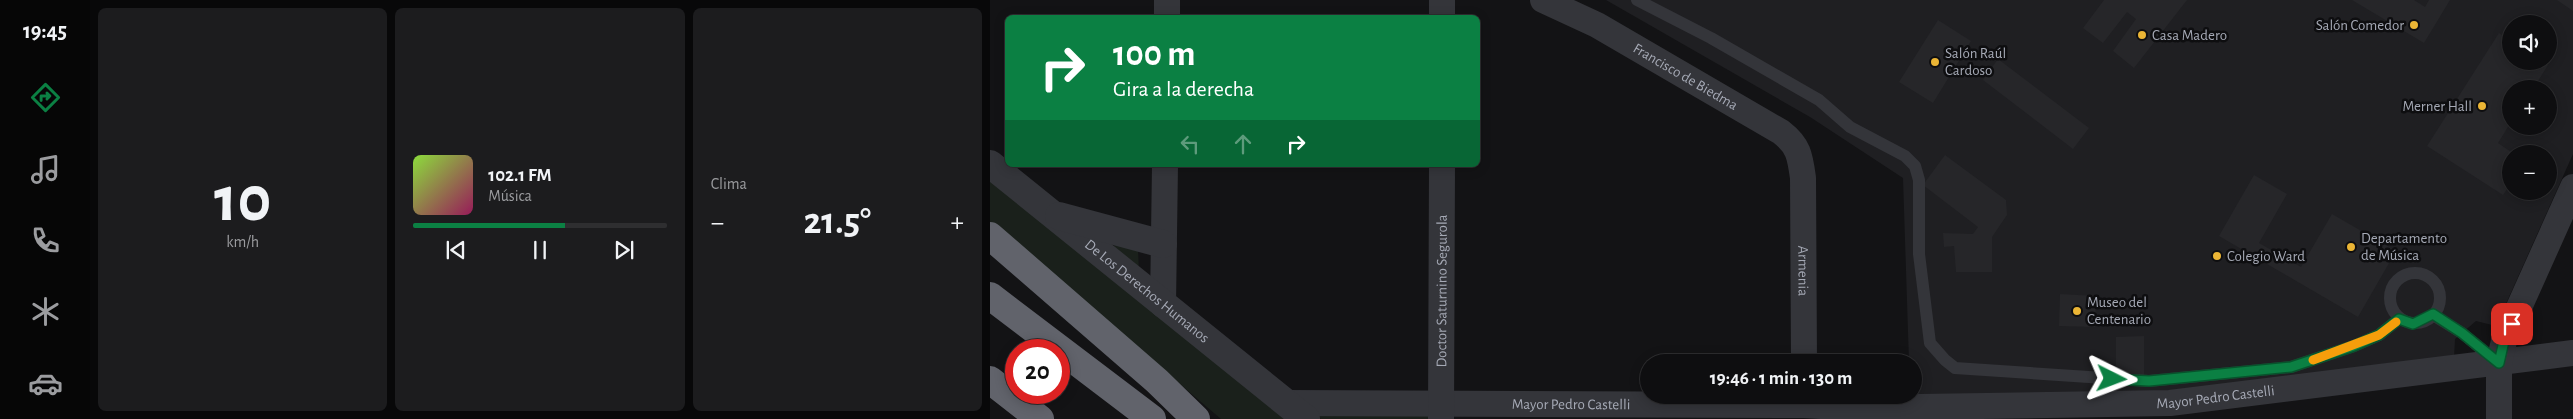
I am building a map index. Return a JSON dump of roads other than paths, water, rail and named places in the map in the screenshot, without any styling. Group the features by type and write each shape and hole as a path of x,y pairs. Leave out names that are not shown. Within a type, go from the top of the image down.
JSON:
{"highway":[{"path":"990,236 1157,381 1196,419"},
{"path":"990,296 1152,419"},
{"path":"990,380 1040,419"}],"street":[{"path":"1167,0 1167,15"},
{"path":"1442,0 1442,15"},
{"name":"Francisco de Biedma","path":"1543,0 1596,25 1781,132 1793,142 1800,156 1803,178"},
{"name":"De Los Derechos Humanos","path":"990,164 1296,411"},
{"path":"1163,305 1165,167"},
{"name":"Doctor Saturnino Segurola","path":"1441,411 1442,167"},
{"name":"Armenia","path":"1803,178 1804,354"},
{"path":"2499,419 2499,363 2504,341 2573,187"},
{"path":"1050,214 1164,244"},
{"name":"Mayor Pedro Castelli","path":"1820,404 1856,413 2170,411 2573,353"},
{"name":"Mayor Pedro Castelli","path":"1296,411 1441,411 1672,404"}],"lane":[{"path":"1637,0 1711,38 1819,100 1850,127 1905,156 1915,166 1919,180 1919,254 1930,343 1955,368 2149,381 2291,367 2354,346 2379,335 2399,319"},
{"path":"2407,274 2426,276 2434,282 2439,291 2440,303 2433,314 2413,324 2399,319 2390,302 2391,290 2398,279 2407,274"},
{"path":"2433,314 2462,333 2499,363"}],"place":[{"name":"Salón Comedor","path":"2414,25"},
{"name":"Casa Madero","path":"2142,35"},
{"name":"Salón Raúl Cardoso","path":"1935,62"},
{"name":"Merner Hall","path":"2482,106"},
{"name":"Departamento de Música","path":"2351,247"},
{"name":"Colegio Ward","path":"2217,256"},
{"name":"Museo del Centenario","path":"2077,311"}]}
